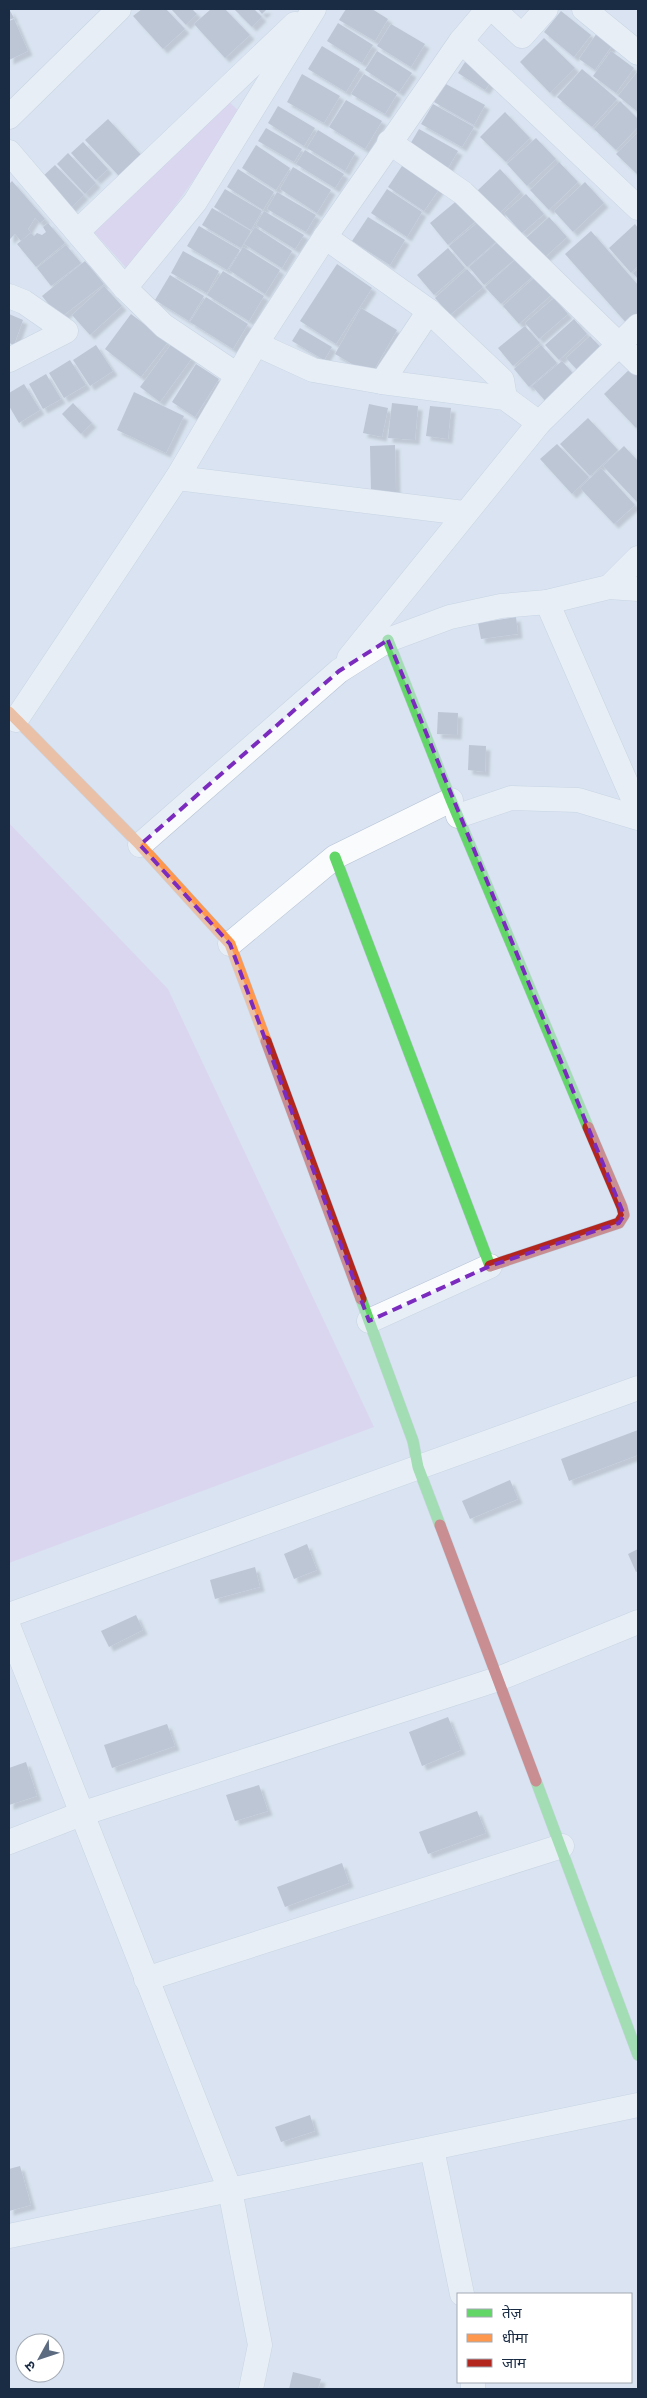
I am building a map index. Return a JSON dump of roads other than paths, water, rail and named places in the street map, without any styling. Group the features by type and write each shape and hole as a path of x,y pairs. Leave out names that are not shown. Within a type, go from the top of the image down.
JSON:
{"street":[{"path":"9,117 119,9"},
{"path":"78,231 312,9"},
{"path":"125,288 195,202 312,9"},
{"path":"488,9 461,41 325,236 237,375 177,478 13,716 140,844 230,944 413,1441 418,1467 562,1846 638,2055"},
{"path":"493,9 522,36 546,9"},
{"path":"584,9 638,53"},
{"path":"461,41 638,208"},
{"path":"389,142 463,193 638,364"},
{"path":"9,152 125,288 164,326 237,375"},
{"path":"325,236 429,311 502,380 505,398"},
{"path":"9,296 24,302 66,331 9,360"},
{"path":"382,382 429,311"},
{"path":"339,671 464,513 538,424 638,326"},
{"path":"256,344 312,370 382,382 505,398 538,424"},
{"path":"177,478 464,513"},
{"path":"609,587 638,558"},
{"path":"140,844 339,671 388,640 450,617 500,606 547,602 609,587 638,588"},
{"path":"547,602 638,810"},
{"path":"369,1321 490,1266 619,1223 624,1216 455,808 388,640"},
{"path":"230,944 335,857 455,808 511,798 578,800 638,818"},
{"path":"335,857 490,1266"},
{"path":"9,1615 638,1388"},
{"path":"9,1842 81,1814 498,1679 638,1622"},
{"path":"9,1628 230,2190 260,2345 251,2389"},
{"path":"146,1979 562,1846"},
{"path":"9,2236 638,2105"},
{"path":"432,2149 462,2293"}]}
